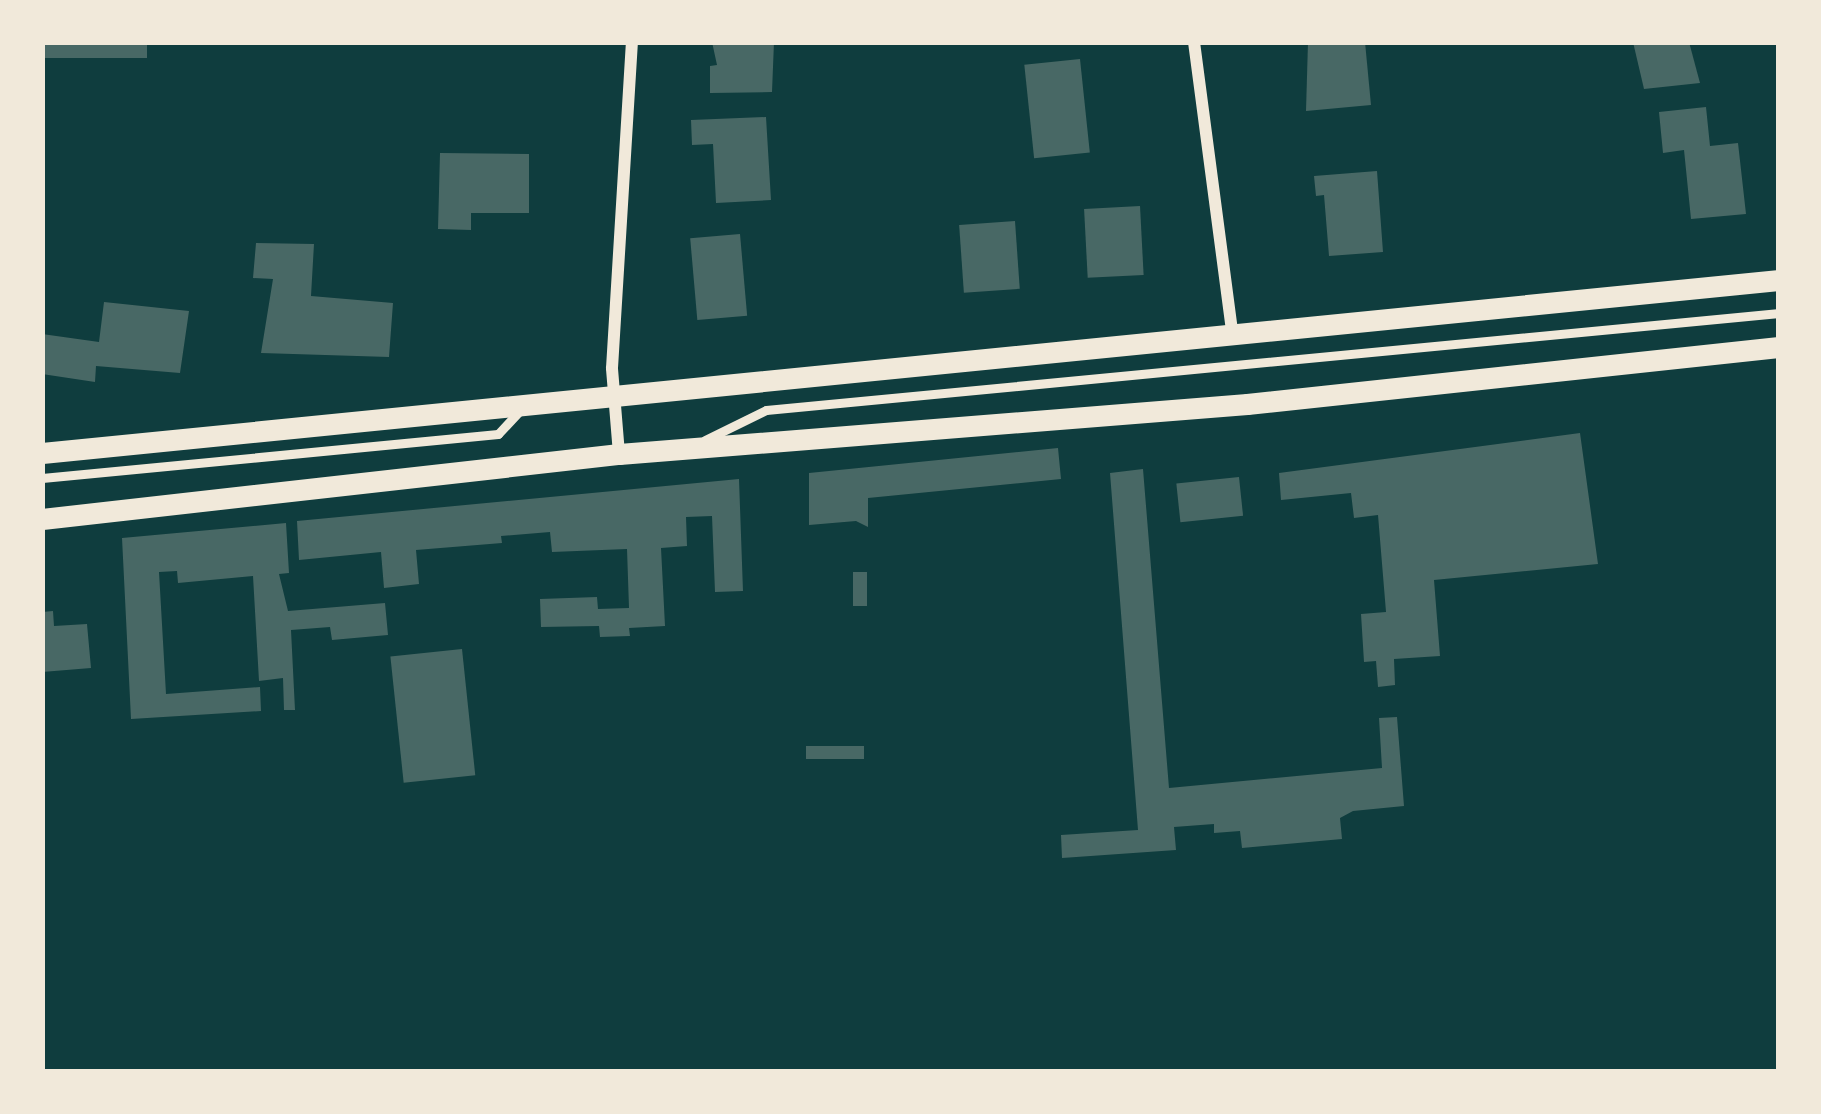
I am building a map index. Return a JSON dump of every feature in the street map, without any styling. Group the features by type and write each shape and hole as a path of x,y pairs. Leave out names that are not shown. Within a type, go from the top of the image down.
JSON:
{"street":[{"path":"619,454 613,400 632,42"},
{"path":"1194,42 1233,339"},
{"path":"42,453 1233,339 1779,280"},
{"path":"42,519 619,454 1247,404 1779,347"}],"lane":[{"path":"690,448 766,410 1779,313"},
{"path":"42,478 498,434 520,409"}],"building":[{"path":"42,42 147,42 147,58 42,58"},
{"path":"712,42 774,42 772,92 710,93 710,66 717,65"},
{"path":"1308,42 1365,42 1371,105 1306,111"},
{"path":"1633,42 1689,42 1700,83 1644,89"},
{"path":"1080,59 1090,152 1034,158 1024,65"},
{"path":"1706,107 1710,146 1738,143 1746,214 1691,219 1684,150 1663,153 1659,112"},
{"path":"766,117 771,200 716,203 713,144 692,145 691,120"},
{"path":"440,153 529,154 529,213 471,213 471,230 438,229"},
{"path":"1377,171 1383,252 1329,256 1324,195 1316,196 1314,176"},
{"path":"1140,206 1144,275 1088,278 1084,209"},
{"path":"1015,221 1020,289 964,293 959,225"},
{"path":"740,234 747,316 697,320 690,238"},
{"path":"256,243 314,244 311,296 393,303 389,357 261,353 273,279 253,278"},
{"path":"104,302 189,311 180,373 96,366 95,382 42,374 42,334 99,342"},
{"path":"1580,433 1598,564 1434,580 1440,656 1394,659 1395,685 1378,687 1376,661 1364,662 1361,614 1386,612 1378,515 1354,518 1351,493 1281,500 1279,473"},
{"path":"1058,448 1061,479 868,498 868,527 856,521 809,525 809,473"},
{"path":"1143,469 1169,788 1382,768 1379,718 1397,717 1404,806 1353,811 1340,818 1342,839 1242,848 1240,831 1214,833 1214,824 1174,827 1176,850 1062,858 1061,835 1138,830 1110,473"},
{"path":"1239,477 1243,516 1180,522 1176,484"},
{"path":"739,479 743,591 715,592 712,516 686,517 687,546 661,548 665,626 629,628 630,636 600,637 599,626 541,627 540,599 597,597 598,609 629,608 627,549 552,552 550,532 501,536 502,543 416,550 419,584 384,588 381,552 299,560 297,521"},
{"path":"286,523 289,573 279,574 288,611 385,603 388,635 332,640 330,627 291,630 295,710 284,710 283,678 259,681 253,576 178,583 177,571 159,572 166,694 260,687 261,711 131,719 122,538"},
{"path":"853,572 867,572 867,606 853,606"},
{"path":"53,611 54,626 87,624 91,668 42,672 42,612"},
{"path":"462,649 475,775 404,783 390,657"},
{"path":"806,746 864,746 864,759 806,759"}]}
